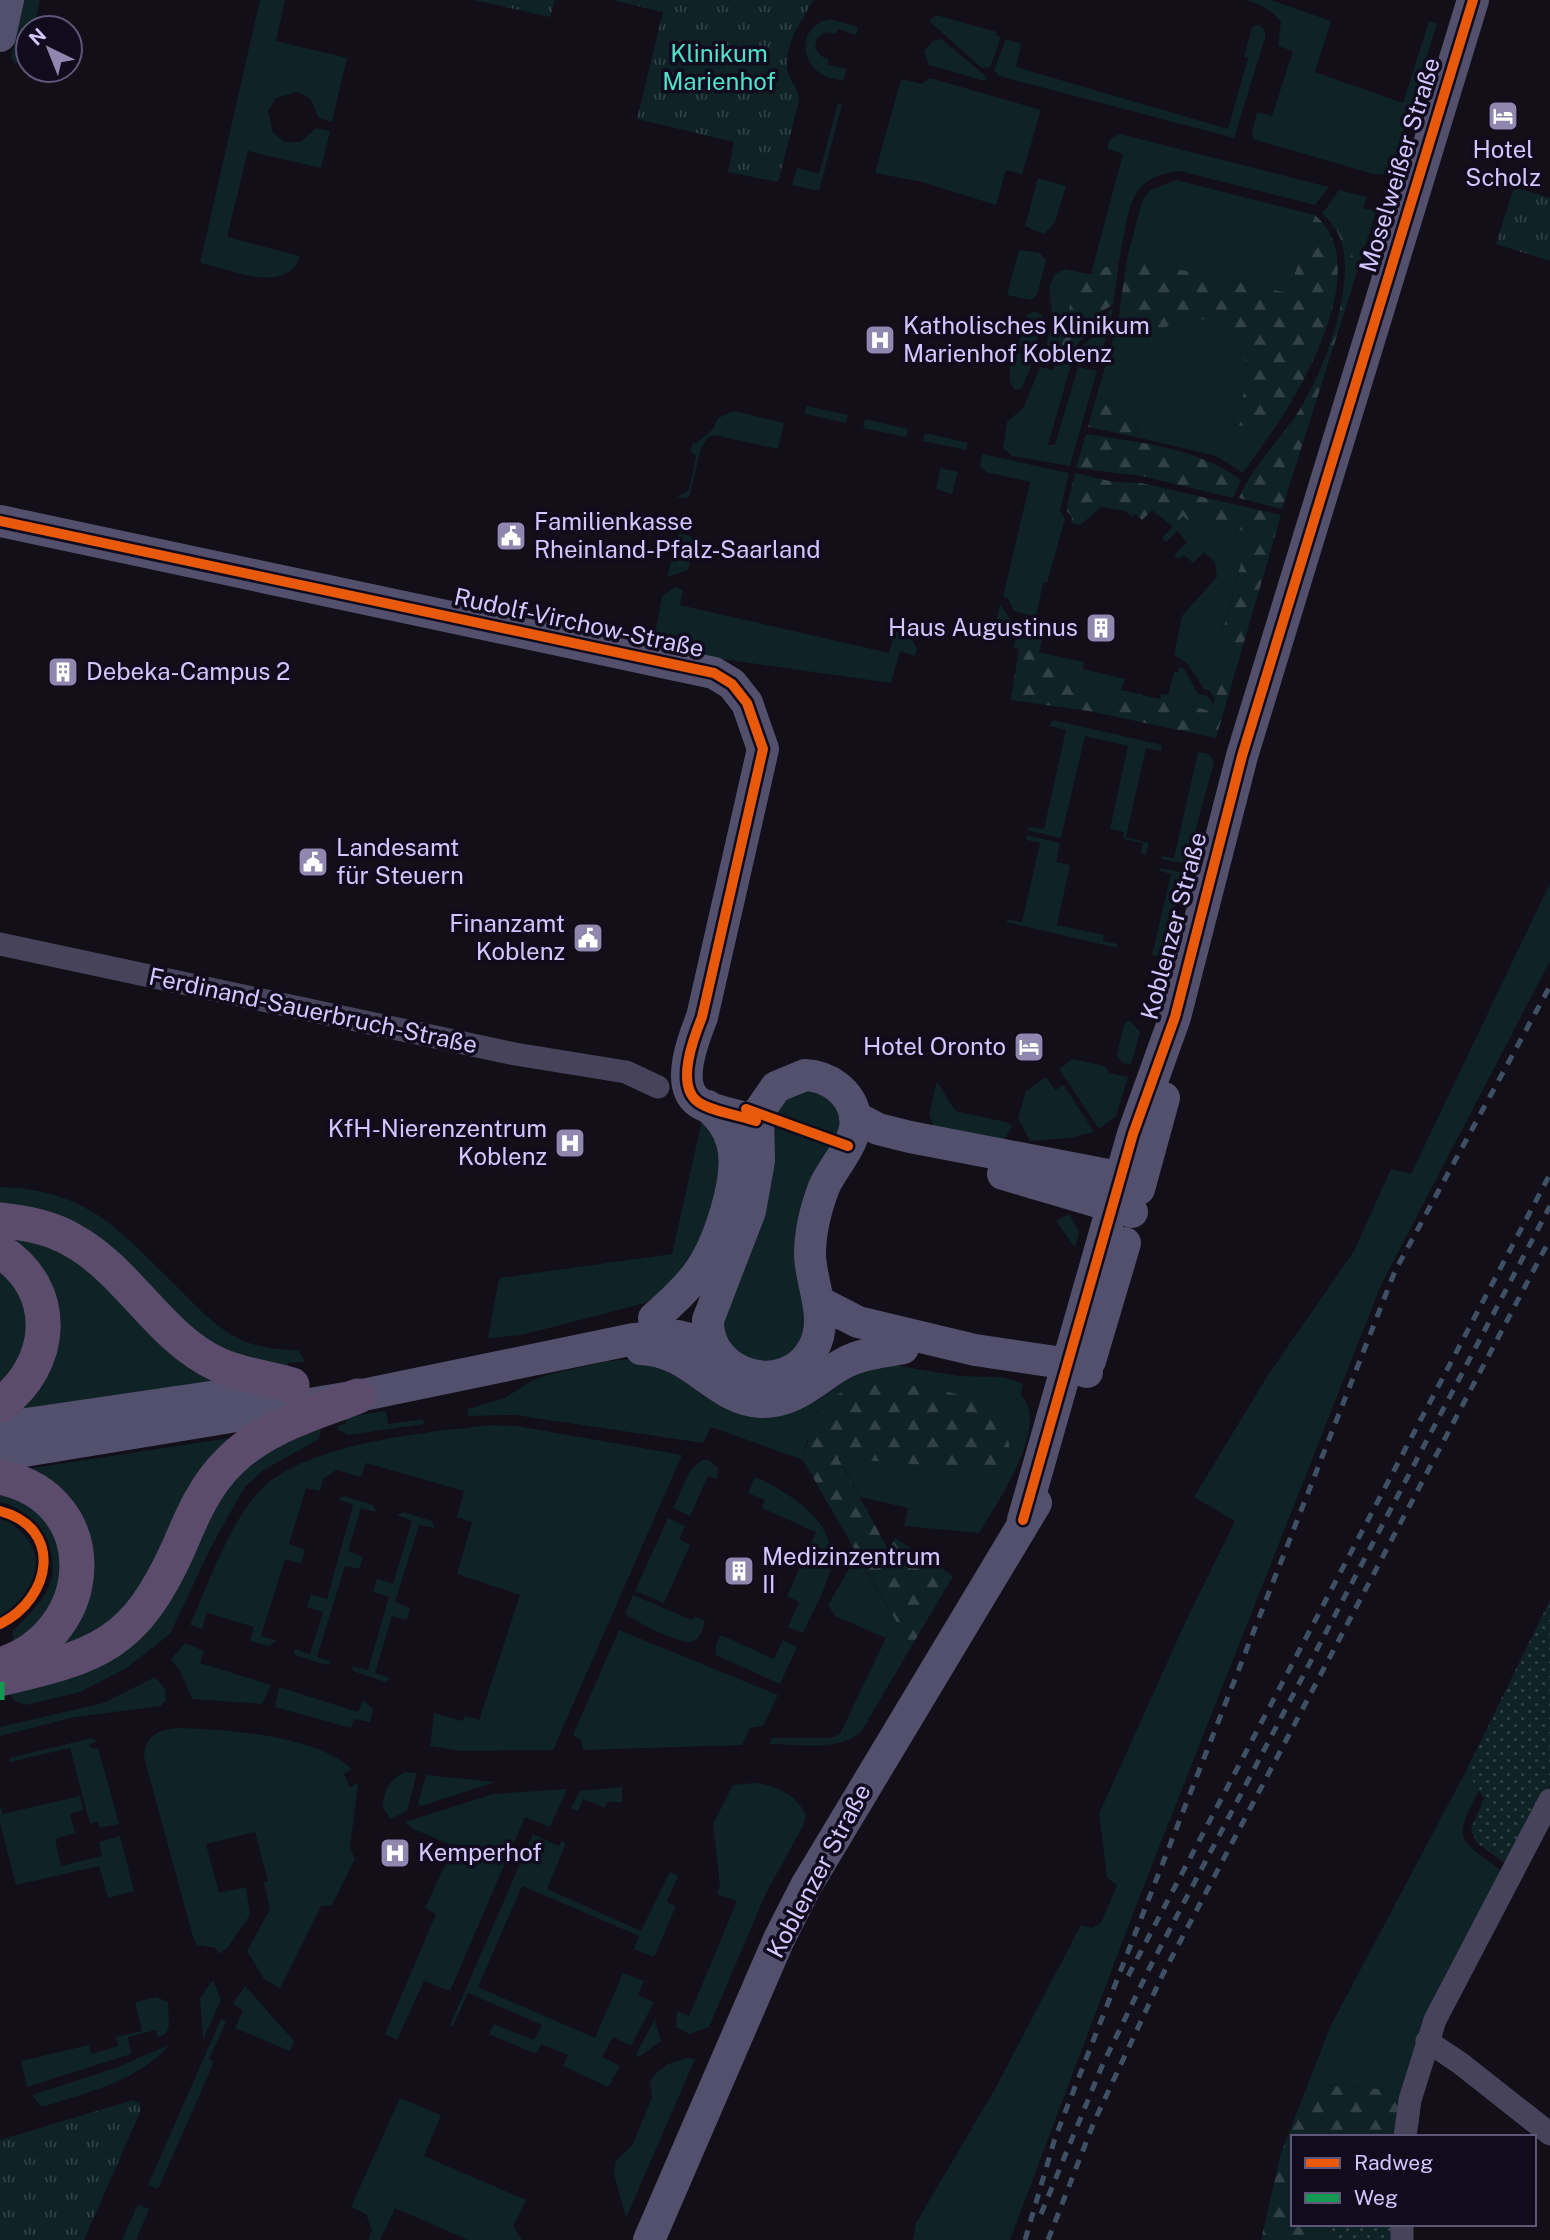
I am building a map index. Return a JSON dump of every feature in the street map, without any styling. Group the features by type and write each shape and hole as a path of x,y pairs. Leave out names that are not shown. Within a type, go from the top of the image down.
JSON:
{"main road":[{"path":"0,1220 32,1224 72,1240 104,1264 155,1317 186,1343 219,1365 292,1385"},
{"path":"0,1251 24,1272 34,1287 44,1322 36,1365 18,1390 0,1405"},
{"path":"11,1669 62,1664 102,1648 134,1622 163,1582 204,1494 243,1448 270,1431 358,1396"},
{"path":"0,1477 34,1490 51,1505 70,1532 77,1556 77,1580 68,1610 44,1640 11,1669"}],"street":[{"path":"0,36 8,0"},
{"name":"Moselweißer Straße","path":"1367,342 1473,0"},
{"name":"Koblenzer Straße","path":"649,2240 803,1892 1023,1520 1044,1493 1062,1456 1078,1369 1127,1195 1133,1134 1175,1017 1242,756 1367,342"},
{"name":"Rudolf-Virchow-Straße","path":"0,521 714,673 732,684 747,703 764,749 702,1017 689,1092"},
{"name":"Ferdinand-Sauerbruch-Straße","path":"0,944 515,1054 552,1070 620,1085 689,1092 759,1112"},
{"path":"813,1350 820,1326 811,1269 811,1239 825,1185 852,1131 841,1090 816,1076 786,1081 759,1112 758,1161 750,1211 735,1254 712,1303 708,1329 713,1346 730,1365 746,1374 762,1378 789,1372 813,1350 837,1341 856,1338 1022,1375 1047,1385 1059,1397"},
{"path":"654,1318 684,1289 704,1263 727,1204 734,1152 725,1125 689,1092"},
{"path":"852,1131 878,1129 1127,1195"},
{"path":"0,1427 452,1360 690,1312 712,1303"},
{"path":"818,1303 858,1322 975,1350 1040,1359 1078,1369"},
{"path":"0,1455 358,1396 654,1336 678,1336 713,1346"},
{"path":"533,1362 575,1362 633,1349 660,1351 682,1359 730,1394 758,1402 772,1402 797,1395 852,1359 903,1348"},
{"name":"Koblenzer Straße","path":"1023,1520 1059,1397 1078,1369"},
{"path":"1405,2135 1410,2100 1427,2041 1509,1873 1550,1800"},
{"path":"1427,2041 1460,2063 1550,2134"}],"green space":[{"path":"23,0 40,0 37,14 20,14"},
{"path":"260,0 285,0 276,41 347,58 332,122 319,118 310,98 297,92 276,98 268,111 273,133 285,142 301,142 316,128 330,131 321,168 248,151 227,237 300,256 293,268 283,275 271,277 256,277 200,263"},
{"path":"474,0 555,0 550,17"},
{"name":"Klinikum Marienhof","path":"613,0 814,0 788,51 787,69 799,101 778,182 728,172 734,142 637,119 663,12"},
{"path":"1245,0 1271,0 1331,21 1315,72 1403,103 1429,21 1437,24 1390,175 1373,174 1253,139 1252,131 1257,112 1272,116 1293,51 1278,46 1281,22 1265,8"},
{"path":"936,15 997,32 996,36 1001,37 990,67 982,68 929,21"},
{"path":"830,19 858,27 856,35 838,29 836,34 826,32 817,38 815,47 821,56 829,59 828,65 847,69 843,81 821,74 813,67 806,51 808,34 813,27"},
{"path":"1259,24 1265,31 1265,38 1234,138 999,76 994,70 1006,39 1021,44 1016,67 1228,129 1248,58 1244,57 1252,27"},
{"path":"941,39 987,77 985,81 929,65 924,51 933,41"},
{"path":"930,78 1041,110 1022,174 1006,170 996,205 922,182 875,173 901,79 922,84"},
{"path":"838,103 842,105 819,191 792,185 797,168 819,174"},
{"path":"1120,134 1329,187 1315,205 1179,171 1161,175 1148,181 1133,201 1119,261 1091,274 1123,154 1107,149 1110,139"},
{"path":"1038,178 1066,186 1055,222 1044,234 1025,226"},
{"path":"1176,180 1315,215 1288,293 1127,258 1142,201 1150,190"},
{"path":"1514,187 1550,198 1550,261 1496,244"},
{"path":"1339,190 1367,197 1363,208 1376,211 1356,275 1350,241 1327,207"},
{"path":"1327,207 1350,241 1356,275 1282,509 1239,498 1253,473 1303,404 1329,348 1336,326 1345,262 1339,235 1322,213"},
{"path":"1315,215 1331,237 1337,264 1335,294 1327,326 1314,358 1299,389 1269,436 1231,422 1252,376 1231,328 1191,316 1157,331 1118,322 1127,258 1288,293"},
{"path":"1019,250 1040,253 1046,261 1037,295 1031,300 1007,295"},
{"path":"1119,261 1113,305 1095,315 1091,332 1079,342 1075,351 1060,346 1078,272 1091,274"},
{"path":"1066,269 1078,272 1060,346 1075,351 1048,445 1055,445 1078,367 1097,371 1070,466 1012,456 1003,448 1007,422 1024,407 1040,367 1053,370 1060,349 1046,345 1053,321 1049,288 1055,274"},
{"path":"1113,309 1099,365 1077,359 1081,348 1100,329 1099,316"},
{"path":"1035,311 1042,315 1038,337 1030,348 1018,346 1027,315"},
{"path":"1191,316 1231,328 1252,376 1231,422 1269,436 1243,473 1216,456 1136,437 1138,409 1096,398 1118,322 1157,331"},
{"path":"1016,351 1029,356 1031,367 1022,388 1015,390 1009,376"},
{"path":"1096,398 1138,409 1136,437 1088,427"},
{"path":"806,406 848,415 846,423 805,414"},
{"path":"734,411 784,423 778,449 714,435 708,437 701,448 690,495 687,498 677,497 689,490 696,456 690,451 693,443 697,443 713,429 718,418"},
{"path":"865,419 908,429 906,437 863,428"},
{"path":"925,433 968,443 966,450 923,441"},
{"path":"1086,434 1186,453 1224,469 1241,480 1233,498 1142,476 1076,468"},
{"path":"982,454 1069,473 1060,511 1065,519 1047,583 1043,583 1036,617 1014,611 1008,599 1003,597 1030,482 986,472 980,465"},
{"path":"940,468 958,472 952,494 936,489"},
{"path":"1075,473 1114,482 1141,483 1281,515 1216,738 1089,711 1011,700 1019,648 1060,657 1057,669 1083,700 1099,703 1121,690 1211,711 1230,654 1221,638 1249,533 1219,522 1196,528 1183,516 1173,527 1152,510 1142,520 1136,514 1132,517 1126,511 1101,507 1080,525 1071,523 1072,517 1066,510"},
{"path":"1182,516 1196,527 1219,522 1249,533 1221,637 1230,654 1215,699 1210,691 1204,689 1187,663 1174,655 1182,616 1217,577 1215,562 1204,552 1193,563 1184,555 1179,559 1174,555 1187,542 1177,531 1166,542 1162,538"},
{"path":"679,533 695,538 688,570 667,577"},
{"path":"675,587 683,590 680,605 889,653 895,631 910,636 917,649 915,656 900,651 891,683 694,655 653,646 662,596"},
{"path":"1000,604 1011,620 1044,633 1039,653 1014,648 1016,636 994,631"},
{"path":"1060,657 1084,662 1083,669 1125,679 1121,690 1099,703 1083,700 1057,669"},
{"path":"1179,667 1184,668 1198,694 1208,696 1213,704 1211,711 1160,699 1161,694 1168,695 1174,672 1178,672"},
{"path":"1053,720 1162,745 1161,751 1146,748 1126,837 1149,843 1146,855 1141,854 1143,843 1123,839 1124,832 1110,829 1128,746 1085,736 1061,838 1027,830 1029,827 1044,829 1066,730 1050,726"},
{"path":"1198,752 1209,754 1214,762 1187,861 1182,863 1161,859 1162,856 1174,858"},
{"path":"1026,835 1060,843 1056,862 1070,865 1057,925 1104,935 1103,941 1118,944 1117,948 1007,922 1007,919 1022,922 1040,843 1027,840"},
{"path":"1160,868 1180,872 1183,876 1161,956 1152,955 1171,874 1159,871"},
{"path":"1550,883 1550,961 1381,1285 1139,1898 1010,2240 913,2240 916,2223 995,2089 1081,1925 1092,1928 1101,1923 1117,1885 1107,1878 1099,1814 1184,1625 1235,1521 1194,1497 1268,1375 1354,1251 1391,1169 1411,1174"},
{"path":"1129,1020 1140,1032 1131,1065 1122,1063 1117,1055 1124,1024"},
{"path":"1073,1059 1105,1066 1109,1073 1128,1077 1116,1116 1099,1129 1059,1069"},
{"path":"1046,1077 1055,1090 1064,1085 1094,1132 1070,1138 1030,1141 1018,1118 1026,1091"},
{"path":"937,1081 955,1111 1006,1122 1012,1126 1004,1140 935,1128 929,1115"},
{"path":"818,1087 845,1117 809,1324 796,1353 755,1367 726,1344 721,1320 766,1135 778,1101"},
{"path":"702,1120 709,1127 723,1161 705,1237 670,1287 645,1303 522,1335 488,1338 499,1278 672,1254"},
{"path":"0,1187 31,1190 80,1205 121,1232 221,1328 252,1344 299,1351 305,1362 288,1363 288,1369 234,1359 0,1212"},
{"path":"1069,1214 1079,1232 1075,1248 1056,1221"},
{"path":"20,1233 57,1244 229,1379 13,1413 47,1365 0,1241"},
{"path":"0,1262 18,1279 34,1326 0,1393"},
{"path":"643,1358 844,1375 894,1365 959,1376 1002,1377 1023,1384 1021,1395 1029,1408 1030,1425 1018,1464 979,1533 904,1526 908,1508 860,1497 838,1457 807,1440 803,1460 711,1427 703,1443 515,1415 468,1416 468,1409 505,1398 531,1381 547,1375 608,1361"},
{"path":"902,1384 968,1398 1005,1422 1014,1472 838,1458 888,1549 895,1538 953,1576 911,1647 803,1460 819,1417 843,1391 853,1387"},
{"path":"386,1411 388,1424 423,1419 424,1424 348,1435 338,1430 337,1426 346,1423 345,1417"},
{"path":"492,1425 517,1426 682,1455 553,1750 461,1751 430,1746 434,1713 463,1721 465,1716 479,1720 520,1595 457,1574 472,1522 457,1517 464,1491 366,1463 361,1477 336,1470 323,1479 320,1491 306,1488 289,1544 305,1550 301,1564 285,1559 261,1636 277,1641 268,1646 250,1641 254,1627 207,1613 202,1629 190,1625 235,1525 255,1496 275,1478 301,1464 365,1443"},
{"path":"306,1427 308,1434 321,1429 319,1439 262,1471 244,1488 211,1547 170,1634 125,1669 80,1692 26,1705 15,1701 7,1691 98,1660 222,1482"},
{"path":"236,1437 122,1619 42,1659 87,1594 26,1469"},
{"path":"702,1460 709,1460 718,1468 717,1479 708,1476 690,1516 673,1508 691,1469"},
{"path":"755,1477 806,1509 817,1520 830,1547 830,1571 803,1633 788,1627 799,1602 787,1596 816,1532 762,1508 765,1500 748,1493"},
{"path":"0,1487 28,1498 62,1537 63,1597 13,1647 13,1631 46,1593 53,1565 47,1541 40,1530 22,1512 0,1502"},
{"path":"344,1496 373,1505 376,1512 361,1508 348,1551 363,1557 359,1569 345,1566 317,1657 332,1662 326,1665 295,1655 294,1649 310,1654 323,1612 307,1607 311,1594 327,1599 353,1505 338,1499"},
{"path":"403,1512 432,1521 435,1528 419,1525 395,1602 410,1608 407,1620 392,1616 375,1673 390,1678 385,1682 353,1671 352,1666 368,1670 389,1597 373,1592 377,1579 393,1584 412,1521 397,1515"},
{"path":"0,1517 28,1540 38,1568 28,1596 17,1608 0,1619"},
{"path":"668,1518 685,1526 679,1539 690,1545 664,1603 635,1591"},
{"path":"857,1555 911,1647 861,1732 852,1738 829,1745 769,1744 772,1738 831,1738 840,1734 886,1638 835,1616 828,1605"},
{"path":"633,1595 692,1620 695,1617 705,1621 700,1635 694,1641 680,1640 625,1614"},
{"path":"1550,1600 1550,1785 1506,1864 1476,1842 1471,1829 1484,1798 1466,1771"},
{"path":"619,1630 778,1695 763,1726 750,1728 742,1745 583,1750 581,1740 573,1735"},
{"path":"721,1635 774,1659 783,1640 797,1647 780,1684 716,1655 716,1644"},
{"path":"185,1643 204,1651 200,1663 271,1685 262,1704 192,1699 180,1671 171,1659"},
{"path":"155,1677 165,1689 166,1700 161,1706 75,1717 0,1736 0,1727 103,1703"},
{"path":"279,1687 358,1712 363,1700 373,1709 370,1722 354,1719 351,1728 275,1707"},
{"path":"176,1728 243,1732 293,1741 336,1758 352,1769 344,1774 350,1787 358,1783 350,1848 355,1859 332,1905 321,1906 280,1988 264,1979 247,1951 270,1909 264,1882 268,1881 255,1832 206,1844 219,1893 246,1887 250,1915 227,1948 218,1954 216,1948 197,1945 193,1937 144,1757 147,1744 153,1735"},
{"path":"92,1738 97,1742 89,1745 92,1749 98,1748 119,1824 100,1828 98,1822 90,1824 70,1748 10,1762 9,1758"},
{"path":"1466,1771 1479,1791 1465,1820 1464,1838 1476,1852 1502,1871 1406,2091 1308,2084 1330,2027"},
{"path":"405,1772 417,1773 407,1811 390,1819 383,1807 384,1796 391,1782"},
{"path":"426,1775 495,1782 421,1806 418,1804"},
{"path":"755,1783 785,1792 797,1802 806,1815 803,1826 766,1893 709,2027 689,2034 676,2027 677,2011 689,2016 737,1901 717,1894 720,1885 713,1824 733,1785"},
{"path":"622,1787 622,1802 607,1802 604,1808 583,1799 578,1811 571,1808 580,1791"},
{"path":"567,1789 550,1827 525,1817 450,1991 424,1981 397,2040 385,2034 436,1914 425,1908 454,1846 413,1829 405,1822 493,1794"},
{"path":"80,1796 83,1810 70,1814 75,1833 55,1839 61,1866 102,1856 99,1842 120,1836 134,1891 108,1898 99,1866 16,1885 0,1823 0,1805 3,1814"},
{"path":"533,1834 559,1846 561,1841 566,1843 547,1889 641,1931 670,1872 678,1876 667,1902 676,1906 654,1957 634,1949 639,1936 522,1886 478,1987 595,2038 623,1973 644,1981 638,1995 654,2002 631,2046 613,2037 602,2057 620,2066 608,2087 563,2066 568,2055 541,2044 536,2054 489,2034 494,2024 534,2040 542,2025 468,1993 453,2026 450,2025"},
{"path":"213,1980 221,2000 203,2039 200,1998"},
{"path":"245,1986 294,2041 290,2051 235,2028 243,2010 233,2004"},
{"path":"156,1997 168,2002 169,2025 166,2034 158,2037 156,2030 128,2037 131,2054 27,2087 21,2061 89,2045 91,2054 118,2046 116,2037 142,2031 135,2002"},
{"path":"658,2013 655,2021 661,2041 639,2057 636,2054"},
{"path":"221,2019 226,2022 209,2059 214,2062 158,2189 148,2185"},
{"path":"169,2045 143,2068 112,2084 45,2106 40,2106 32,2095 115,2068"},
{"path":"687,2058 695,2059 626,2218 614,2174 616,2160 632,2146 652,2098 650,2082 655,2074 668,2064"},
{"path":"1308,2084 1406,2091 1399,2135 1291,2135 1291,2226 1332,2226 1329,2240 1261,2240 1281,2153"},
{"path":"400,2098 441,2115 424,2156 526,2200 513,2226 522,2240 468,2240 395,2208 380,2240 368,2240 372,2230 366,2214 351,2207"},
{"path":"133,2100 140,2104 140,2112 84,2240 0,2240 0,2140"},
{"path":"138,2204 149,2209 136,2240 122,2240"},
{"path":"1332,2226 1398,2226 1398,2240 1329,2240"}],"railway":[{"path":"1025,2240 1055,2138 1395,1271 1550,986"},
{"path":"1128,1976 1550,1174"},
{"path":"1041,2214 1102,2066 1150,1967 1550,1206"},
{"path":"1048,2240 1094,2122 1163,1974 1550,1239"}],"marked path":[{"path":"0,1682 0,1704"}],"cycle path":[{"path":"1023,1520 1133,1134 1175,1017 1242,756 1473,0"},
{"path":"0,521 714,673 732,684 747,703 763,749 687,1073 691,1094 698,1102 718,1111 756,1121"},
{"path":"746,1109 848,1146"},
{"path":"0,1511 21,1520 34,1532 42,1547 43,1564 40,1581 31,1598 18,1612 0,1624"}],"place":[{"name":"Hotel Scholz","path":"1503,116"},
{"name":"Katholisches Klinikum Marienhof Koblenz","path":"880,340"},
{"name":"Familienkasse Rheinland-Pfalz-Saarland","path":"511,536"},
{"name":"Haus Augustinus","path":"1101,628"},
{"name":"Debeka-Campus 2","path":"63,672"},
{"name":"Landesamt für Steuern","path":"313,862"},
{"name":"Finanzamt Koblenz","path":"588,938"},
{"name":"Hotel Oronto","path":"1029,1047"},
{"name":"KfH-Nierenzentrum Koblenz","path":"570,1143"},
{"name":"Medizinzentrum II","path":"739,1571"},
{"name":"Kemperhof","path":"395,1853"}]}
